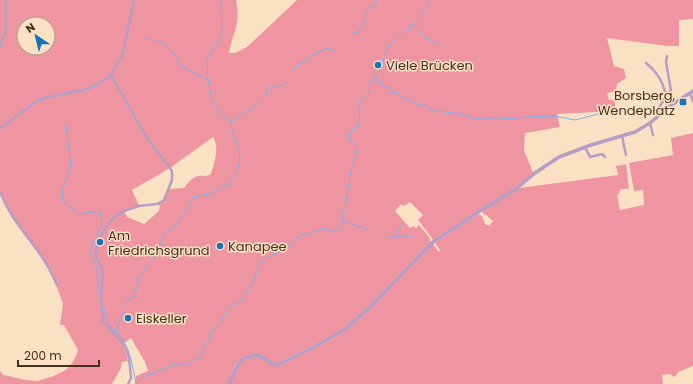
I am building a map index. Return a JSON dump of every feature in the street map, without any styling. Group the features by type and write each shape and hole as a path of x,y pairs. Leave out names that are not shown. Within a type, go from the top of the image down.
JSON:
{"street":[{"path":"0,47 6,29 6,0"},
{"path":"0,128 37,101 87,89 100,83 111,75 123,53 134,0"},
{"path":"666,94 671,91 666,62 667,56"},
{"path":"646,63 652,68 664,85 666,94 665,99 658,109 659,115"},
{"path":"111,75 147,138 172,171 172,180 164,200 157,204 139,206 124,211 112,219 102,234 96,249 96,257 103,270 101,302 103,321 125,346 129,358 131,378 128,384"},
{"path":"229,384 238,363 242,360 259,355 272,364 279,364 344,330 370,307 433,242 507,195 535,173 559,157 635,132 650,123 670,106 691,92 693,101"},
{"path":"638,97 646,100 665,99"},
{"path":"665,99 670,106"},
{"path":"650,123 654,133"},
{"path":"622,136 626,155"},
{"path":"586,148 590,157 602,154 605,157"},
{"path":"0,192 11,216 44,260 57,285"}],"shaded area":[{"path":"0,0 5,0 5,7 7,0 236,0 238,16 229,53 235,53 247,47 297,0 693,0 693,19 679,20 679,46 667,46 607,38 614,66 624,69 626,78 617,84 616,91 607,93 609,100 615,100 615,111 557,114 560,127 525,133 524,150 533,173 522,184 434,241 418,220 423,215 410,202 404,206 401,204 395,211 410,228 413,226 416,228 419,225 429,237 431,243 363,312 342,330 276,364 260,354 243,358 234,367 228,384 135,384 136,376 148,371 145,362 131,338 123,344 128,361 122,362 121,368 112,384 0,384 0,371 3,375 24,380 37,381 65,371 74,360 78,350 64,325 60,325 63,304 51,271 11,216 0,192","holes":["213,137 215,141 215,160 211,174 207,176 199,176 190,180 184,188 169,189 164,200 157,204 160,206 159,211 144,224 127,217 124,211 139,206 132,190 170,168"]},
{"path":"693,133 693,366 678,372 675,377 670,374 662,375 663,384 230,384 237,368 247,359 259,356 274,366 320,345 346,330 433,244 439,252 440,250 435,243 478,214 482,216 485,224 489,226 493,221 485,214 484,215 482,211 519,188 618,175 616,166 626,164 629,188 620,190 619,194 617,195 620,210 644,205 643,190 634,191 629,163 673,155 671,138"}],"waterway":[{"path":"221,0 222,35 207,59 208,80 212,100 221,114 231,121"},
{"path":"353,33 359,32 365,21 368,10 372,5 375,7 377,0"},
{"path":"136,384 142,378 173,364 188,364 201,357 205,344 211,339 211,332 221,323 230,307 240,301 245,295 253,282 261,262 267,257 286,249 301,235 308,235 324,228 332,232 339,228 343,221 342,214 345,209 352,165 356,155 357,148 348,138 348,135 359,124 360,109 357,104 369,93 370,84 382,66 382,62 388,47 421,17 430,0"},
{"path":"414,25 428,40 438,44"},
{"path":"145,39 156,40 167,46 175,55 181,66 208,80"},
{"path":"294,69 300,63 308,60 310,56 328,48 330,52 338,46"},
{"path":"375,77 383,85 388,87 392,93 396,92 419,105 426,105 428,108 436,111 455,113 478,119 496,117 507,119 555,116 575,120 602,113 636,110 646,107"},
{"path":"125,305 125,302 135,296 139,278 146,267 154,260 164,233 175,227 194,197 209,194 229,184 237,172 240,159 239,149 231,128 232,121 259,103 266,96 267,89 271,86 283,86 288,82"},
{"path":"66,124 71,167 62,191 63,201 79,214 100,211 102,224 90,252 98,272 98,292"},
{"path":"344,221 368,230"},
{"path":"395,235 402,223"},
{"path":"386,238 395,236 412,236"},
{"path":"104,308 108,323 116,332"},
{"path":"124,310 117,328 117,333 122,338 128,350 136,383"}],"place":[{"name":"Viele Brücken","path":"378,65"},
{"name":"Borsberg, Wendeplatz","path":"683,102"},
{"name":"Am Friedrichsgrund","path":"100,242"},
{"name":"Kanapee","path":"220,246"},
{"name":"Eiskeller","path":"128,318"}]}
